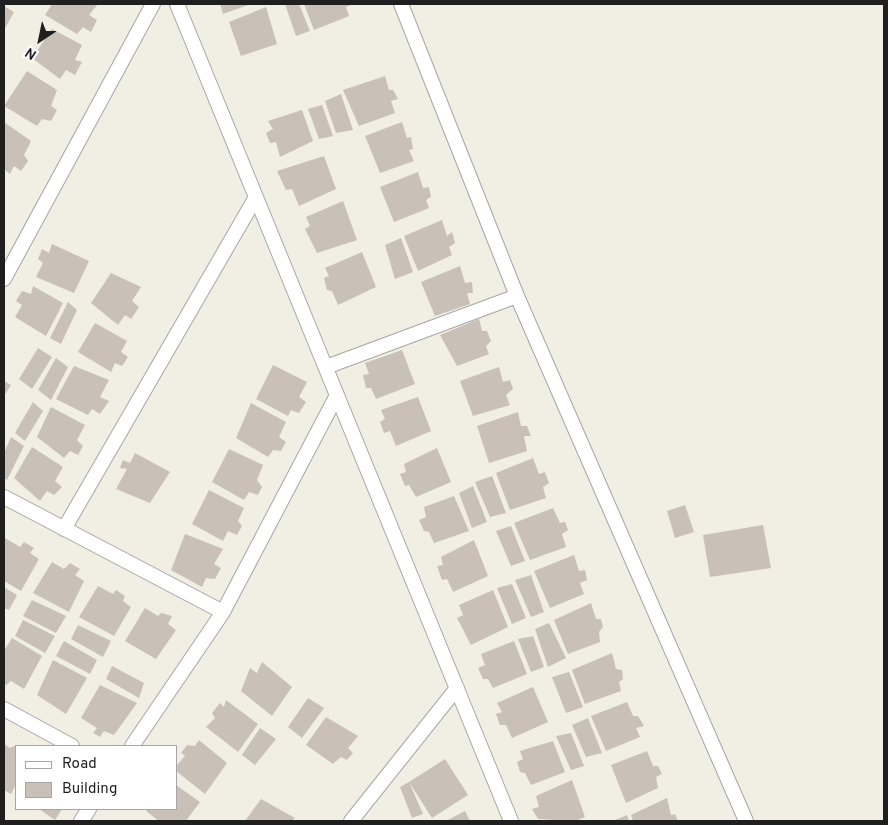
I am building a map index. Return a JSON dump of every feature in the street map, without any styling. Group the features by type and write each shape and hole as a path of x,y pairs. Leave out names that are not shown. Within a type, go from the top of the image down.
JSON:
{"street":[{"path":"4,279 152,4"},
{"path":"177,4 511,821"},
{"path":"402,4 517,296 746,821"},
{"path":"64,529 256,197"},
{"path":"326,367 517,296"},
{"path":"133,745 223,612 337,395"},
{"path":"4,497 223,612"},
{"path":"351,821 457,688"},
{"path":"4,709 70,745"},
{"path":"81,821 88,810"}],"building":[{"path":"52,4 98,4 89,15 97,20 91,32 83,27 77,34 45,15"},
{"path":"220,4 251,4 223,14"},
{"path":"285,4 299,4 310,31 296,36"},
{"path":"304,4 353,4 346,7 349,16 314,30"},
{"path":"4,6 14,12 4,30"},
{"path":"266,7 277,44 241,56 229,22"},
{"path":"52,29 82,45 75,60 82,62 75,75 66,70 60,79 32,58"},
{"path":"27,71 57,90 51,106 57,110 51,121 42,119 37,126 4,106"},
{"path":"385,76 389,90 393,90 398,99 391,101 395,113 359,126 343,90"},
{"path":"341,94 353,130 336,133 325,101"},
{"path":"322,105 333,136 319,139 308,109"},
{"path":"302,110 313,141 280,157 276,142 270,143 266,133 273,129 268,121"},
{"path":"4,122 31,141 24,155 28,161 21,171 14,166 10,174 4,169"},
{"path":"402,122 407,138 411,137 413,149 409,150 414,161 380,173 365,136"},
{"path":"324,156 336,189 299,206 292,189 286,190 277,171"},
{"path":"418,172 423,188 429,187 431,197 426,200 429,208 394,222 380,187"},
{"path":"343,201 357,240 317,253 305,229 310,226 306,217"},
{"path":"442,220 447,236 452,232 455,243 449,247 452,255 418,271 404,236"},
{"path":"401,238 413,272 395,279 385,245"},
{"path":"52,244 89,261 74,293 36,277 43,263 38,259 42,249 49,253"},
{"path":"362,252 376,287 338,305 332,291 327,290 324,278 329,276 325,268"},
{"path":"460,266 465,283 472,282 473,293 467,293 470,304 435,316 421,282"},
{"path":"111,273 141,287 132,301 139,307 131,319 125,315 118,325 91,303"},
{"path":"33,286 63,303 46,336 15,317 22,305 16,301 22,291 31,294"},
{"path":"68,302 77,310 61,344 50,338"},
{"path":"479,319 482,331 487,331 491,341 486,346 489,354 457,366 440,335"},
{"path":"95,323 127,341 121,352 128,357 122,366 115,363 111,372 78,352"},
{"path":"38,348 52,357 32,389 19,379"},
{"path":"402,350 415,384 376,399 371,388 366,388 363,375 369,374 365,363"},
{"path":"56,358 68,367 51,400 38,390"},
{"path":"273,365 307,382 299,397 306,402 299,413 291,410 288,416 256,399"},
{"path":"74,366 109,380 100,397 109,401 100,414 92,409 88,415 56,399"},
{"path":"499,367 503,382 510,380 513,389 506,395 510,405 473,416 460,381"},
{"path":"4,381 11,385 4,396"},
{"path":"418,397 431,431 396,446 390,431 384,433 380,422 385,419 381,410"},
{"path":"33,402 43,411 25,441 15,433"},
{"path":"251,403 286,422 279,437 286,442 281,451 273,450 268,457 236,438"},
{"path":"51,407 85,425 77,440 83,446 78,455 70,451 64,458 37,437"},
{"path":"518,412 521,426 527,426 531,436 524,436 527,451 489,463 477,426"},
{"path":"11,437 24,446 7,480 4,478 4,453"},
{"path":"32,447 63,467 55,481 62,487 54,495 47,491 40,501 14,478"},
{"path":"437,448 451,482 416,497 409,485 405,486 400,474 406,472 404,464"},
{"path":"229,449 263,465 257,480 262,487 258,495 249,492 244,500 212,482"},
{"path":"135,453 170,472 150,503 116,489 127,469 120,468 123,460 130,463"},
{"path":"533,458 539,474 545,472 549,483 543,487 546,498 510,510 496,473"},
{"path":"492,476 506,513 490,517 475,482"},
{"path":"473,486 487,522 472,528 459,493"},
{"path":"209,490 244,508 238,521 242,526 237,535 228,531 223,541 192,524"},
{"path":"454,496 469,531 434,543 429,532 424,531 419,520 426,517 424,507"},
{"path":"685,505 694,532 675,538 667,511"},
{"path":"553,508 560,523 565,522 568,530 562,534 566,547 530,560 514,523"},
{"path":"763,525 771,568 710,577 703,535"},
{"path":"511,526 525,561 511,566 496,531"},
{"path":"185,534 223,549 214,564 221,568 215,579 206,578 202,587 171,570"},
{"path":"5,538 20,547 24,542 34,548 30,553 39,559 21,591 4,581"},
{"path":"474,540 488,576 453,592 447,579 442,580 437,566 443,565 441,557"},
{"path":"574,555 579,571 585,570 587,580 580,583 584,594 550,608 534,571"},
{"path":"52,562 64,569 70,563 80,569 75,575 84,581 69,612 33,593"},
{"path":"531,575 544,612 531,617 515,580"},
{"path":"512,584 526,618 512,624 497,588"},
{"path":"98,586 113,594 116,590 125,596 123,601 131,607 114,636 79,617"},
{"path":"4,587 17,595 9,610 4,608"},
{"path":"493,590 508,627 471,645 457,618 463,615 459,605"},
{"path":"32,600 66,616 56,633 23,616"},
{"path":"591,603 596,619 601,619 603,627 599,632 600,642 568,654 554,620"},
{"path":"145,608 158,616 161,613 172,616 168,624 176,630 156,659 125,641"},
{"path":"23,620 55,636 45,653 15,636"},
{"path":"549,623 566,658 548,667 535,629"},
{"path":"78,625 111,641 103,657 71,639"},
{"path":"533,636 544,667 531,672 518,639"},
{"path":"12,638 42,656 24,689 11,681 6,685 4,684 4,651"},
{"path":"64,641 97,660 90,674 56,656"},
{"path":"514,641 527,674 493,688 488,679 483,679 478,668 485,665 481,654"},
{"path":"612,653 616,669 622,670 623,679 619,682 621,691 585,704 572,670"},
{"path":"53,660 87,678 66,714 37,695"},
{"path":"262,662 292,687 272,716 241,691 250,668 257,673"},
{"path":"112,666 144,683 139,698 106,679"},
{"path":"569,672 583,707 566,713 552,677"},
{"path":"100,685 137,703 114,735 104,731 100,737 93,733 97,728 81,718"},
{"path":"533,687 548,722 512,738 506,725 500,725 496,714 502,712 497,703"},
{"path":"308,698 324,708 302,738 288,727"},
{"path":"226,700 258,724 238,752 206,727 215,718 212,713 220,703 224,707"},
{"path":"627,702 633,716 638,716 644,726 636,728 640,737 606,751 591,716"},
{"path":"326,717 358,736 348,748 353,753 347,760 341,757 333,764 306,745"},
{"path":"588,718 602,753 586,757 572,725"},
{"path":"260,728 276,739 255,765 242,755"},
{"path":"571,733 584,766 571,770 556,736"},
{"path":"199,740 227,763 205,794 178,773 178,764 185,756 181,753 187,745 195,746"},
{"path":"553,741 565,772 531,785 525,773 520,772 517,762 523,759 520,751"},
{"path":"4,744 10,748 15,746 15,786 11,794 4,790"},
{"path":"647,751 653,766 658,766 662,774 656,777 658,788 626,803 611,765"},
{"path":"445,759 468,795 432,818 409,782"},
{"path":"572,780 585,817 575,821 538,819 532,809 539,807 536,796"},
{"path":"409,782 423,814 412,818 400,787"},
{"path":"178,786 200,802 186,821 159,821 146,811 178,810"},
{"path":"667,798 671,815 675,814 678,821 633,821 631,815"},
{"path":"261,799 295,818 292,821 245,821"},
{"path":"40,810 61,810 55,820"},
{"path":"465,811 470,821 446,821"},
{"path":"627,815 629,821 613,821"}]}
